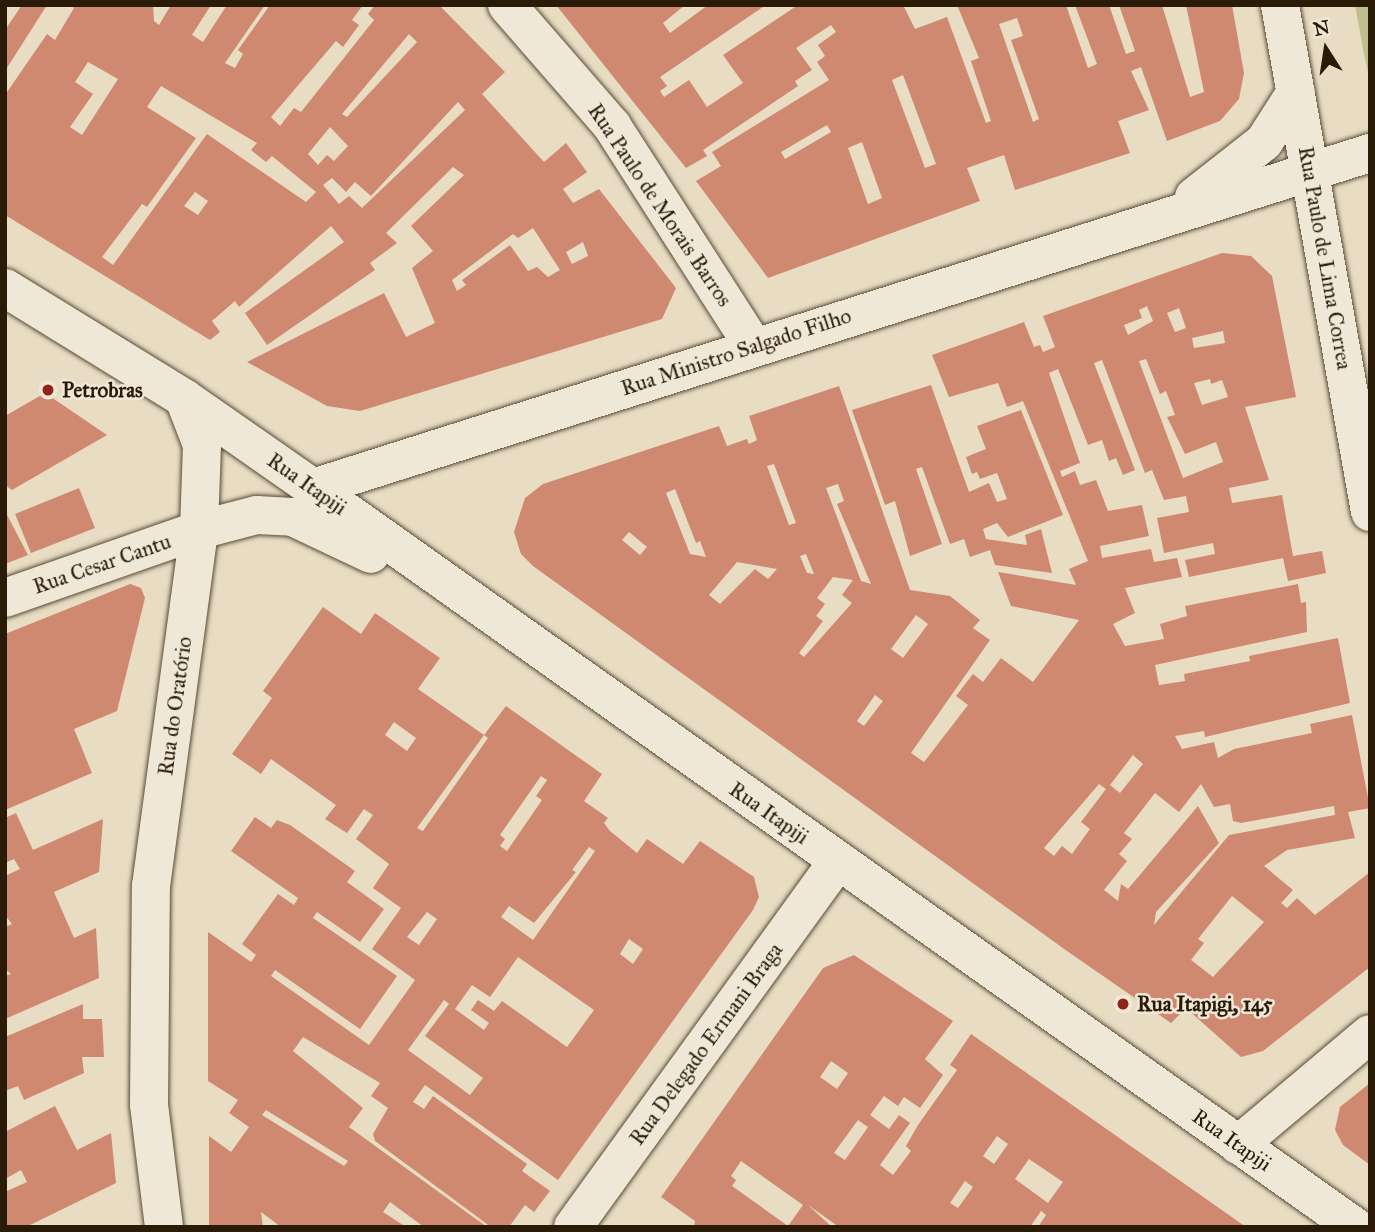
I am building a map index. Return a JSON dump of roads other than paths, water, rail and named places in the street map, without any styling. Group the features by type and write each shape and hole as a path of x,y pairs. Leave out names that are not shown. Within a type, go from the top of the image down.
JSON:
{"street":[{"name":"Rua Paulo de Morais Barros","path":"507,5 612,125 753,346"},
{"name":"Rua Paulo de Lima Correa","path":"1280,5 1370,512"},
{"name":"Rua Ministro Salgado Filho","path":"1160,219 1226,176 1264,142 1296,92"},
{"name":"Rua Ministro Salgado Filho","path":"313,488 753,346 1370,153"},
{"path":"5,288 184,398"},
{"name":"Rua Itapiji","path":"184,398 1355,1227"},
{"name":"Rua do Oratório","path":"164,1227 149,1104 151,886 200,530 202,445 184,398"},
{"name":"Rua Cesar Cantu","path":"5,598 200,530 257,515 293,517 337,534 514,634"},
{"name":"Rua Delegado Ermani Braga","path":"573,1227 838,861"},
{"path":"1238,1145 1370,1034"}],"place":[{"name":"Petrobras","path":"48,390"},
{"name":"Rua Itapigi, 145","path":"1123,1004"}]}
